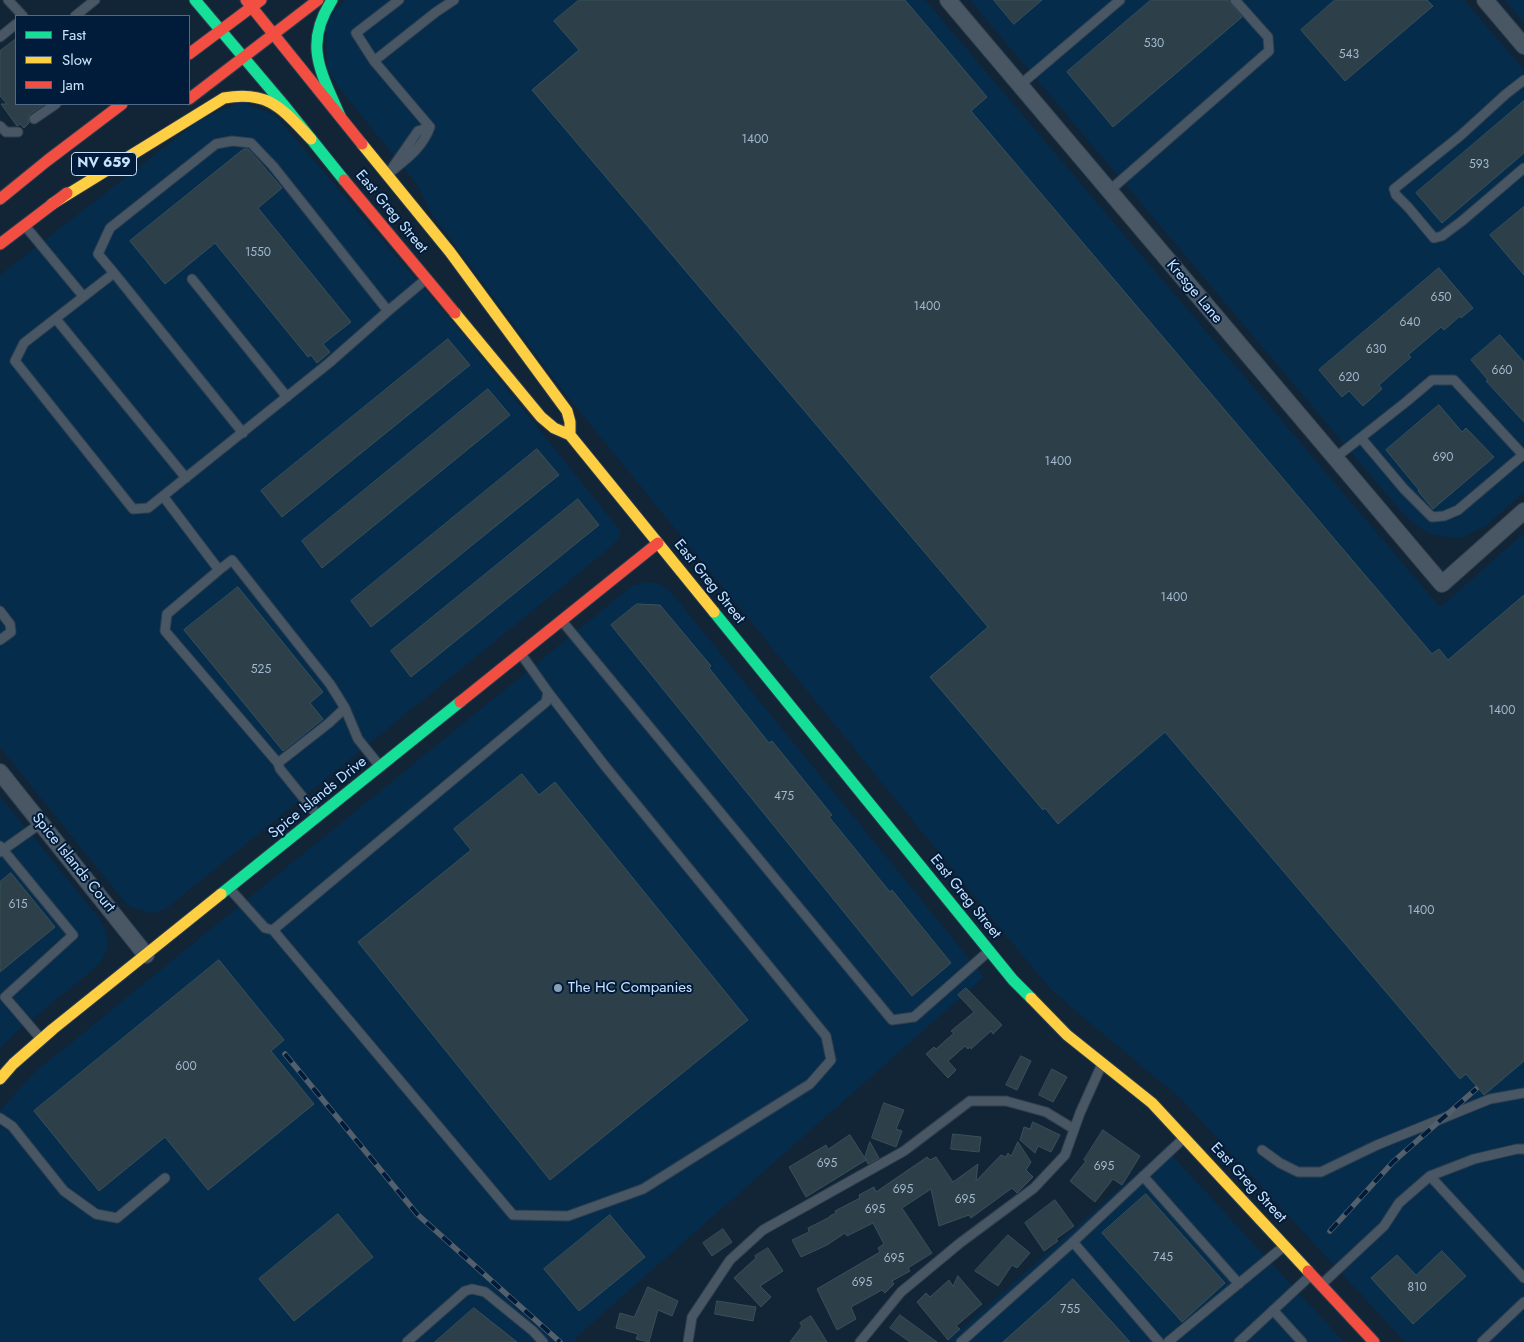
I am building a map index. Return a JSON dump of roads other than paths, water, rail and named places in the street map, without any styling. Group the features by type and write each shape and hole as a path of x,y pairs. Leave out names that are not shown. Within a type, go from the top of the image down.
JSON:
{"main road":[{"name":"East Greg Street","path":"195,0 311,139 376,221 427,278 541,417 549,426 570,435 1014,980 1048,1016 1102,1064 1140,1092 1185,1137 1374,1342"},
{"path":"190,98 318,0"},
{"path":"332,0 322,17 315,44 321,73 340,116"},
{"name":"East Greg Street","path":"253,2 274,34 466,273 567,411 570,422 570,435"},
{"path":"190,53 253,2"},
{"path":"52,204 224,98 250,95 268,100 286,114 311,139"},
{"name":"NV 659","path":"1,195 121,105"},
{"name":"NV 659","path":"0,244 145,133"},
{"path":"427,278 436,275 442,277"},
{"path":"496,332 526,355"},
{"name":"Spice Islands Drive","path":"0,1079 13,1064 41,1039 658,543"}],"street":[{"name":"Kresge Lane","path":"948,0 1442,584 1524,511"},
{"path":"1485,0 1524,46"},
{"name":"Spice Islands Court","path":"0,772 146,954"}],"lane":[{"path":"8,0 22,15"},
{"path":"76,15 95,0"},
{"path":"388,174 417,151 426,138 430,127 374,62 356,33 399,0"},
{"path":"374,62 436,12 454,0"},
{"path":"1020,85 1120,0"},
{"path":"1109,191 1269,51 1268,37 1235,0"},
{"path":"0,37 15,25"},
{"path":"1524,80 1394,189 1396,195 1434,238 1442,236 1456,226 1524,168"},
{"path":"34,119 55,105"},
{"path":"0,126 6,132 18,132"},
{"path":"243,433 98,254 110,228 216,144 232,141 251,143 273,166 388,312"},
{"path":"25,225 83,296"},
{"path":"114,274 24,343 15,361 134,509 148,508 287,398 427,278"},
{"path":"192,279 287,398"},
{"path":"56,319 186,478"},
{"path":"1335,458 1432,380 1454,380 1524,456 1458,510 1444,516 1432,516 1404,490 1361,438"},
{"path":"163,496 219,570"},
{"path":"318,816 278,764 165,631 167,614 232,560 330,684 345,708 358,739 380,767"},
{"path":"0,611 10,624 11,632 0,640"},
{"path":"562,621 892,1020 914,1017 989,951"},
{"path":"229,888 265,928 273,930 514,1214 568,1216 643,1189 810,1084 831,1060 826,1036 605,766 521,654"},
{"path":"273,930 546,702 548,692"},
{"path":"278,764 345,708"},
{"path":"41,823 1,849 73,935 5,997 41,1039"},
{"path":"860,1342 901,1292 960,1243 1034,1188 1064,1154 1102,1064"},
{"path":"1262,1150 1280,1163 1298,1172 1321,1172 1377,1145 1490,1099 1524,1093"},
{"path":"688,1342 692,1317 730,1260 763,1230 904,1150 970,1101 1006,1101 1046,1112 1074,1129"},
{"path":"0,1118 12,1126 64,1191 96,1214 117,1218 165,1178"},
{"path":"961,1342 1074,1242 1185,1137"},
{"path":"1322,1284 1384,1226 1399,1203 1430,1176 1474,1159 1524,1149"},
{"path":"1143,1176 1239,1284"},
{"path":"1430,1176 1524,1278"},
{"path":"1074,1242 1159,1342"},
{"path":"1168,1342 1286,1245"},
{"path":"1238,1342 1312,1274"},
{"path":"407,1342 465,1291 472,1289 485,1292 543,1342"},
{"path":"1482,1342 1524,1302"},
{"path":"1273,1310 1302,1342"}],"railway":[{"path":"285,1054 417,1214 560,1342"},
{"path":"1330,1231 1393,1162 1476,1089"}],"place":[{"name":"The HC Companies","path":"558,988"}]}
